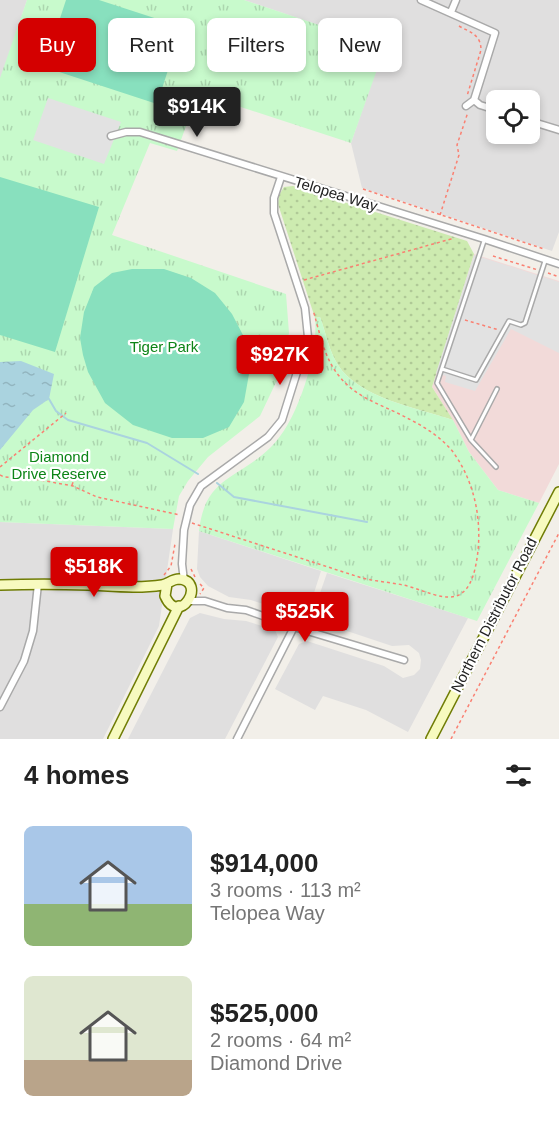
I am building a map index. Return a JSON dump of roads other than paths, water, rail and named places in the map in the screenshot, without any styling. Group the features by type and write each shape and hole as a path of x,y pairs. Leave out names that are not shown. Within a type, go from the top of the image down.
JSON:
{"street":[{"path":"421,0 495,33 469,104 486,108"},
{"path":"451,12 456,0"},
{"path":"540,124 559,130"},
{"name":"Telopea Way","path":"111,136 126,132 140,132 559,264"},
{"path":"113,739 169,628 172,603 164,593 182,564 184,530 190,505 201,486 268,437 282,420 308,337 305,308 274,213 274,198 281,177"},
{"name":"Northern Distributor Road","path":"431,739 559,492"},
{"path":"0,585 150,587 172,580 191,589 206,601"},
{"path":"0,707 24,662 33,631 38,584"},
{"path":"150,587 172,603 206,601 227,608 246,610 404,660"},
{"path":"189,601 191,589"},
{"path":"237,739 294,627"}],"lane":[{"path":"484,239 437,383 471,440 496,467"},
{"path":"442,369 476,380 509,321 521,325 525,323 545,259"},
{"path":"471,440 496,389"}],"water":[{"path":"21,361 54,374 49,399 33,410 0,450 0,362"}],"waterway":[{"path":"49,399 56,411 68,420 147,443 198,474"},
{"path":"217,483 234,497 367,522"}],"park label":[{"name":"Tiger Park","path":"164,347"},
{"name":"Diamond Drive Reserve","path":"59,466"}]}
